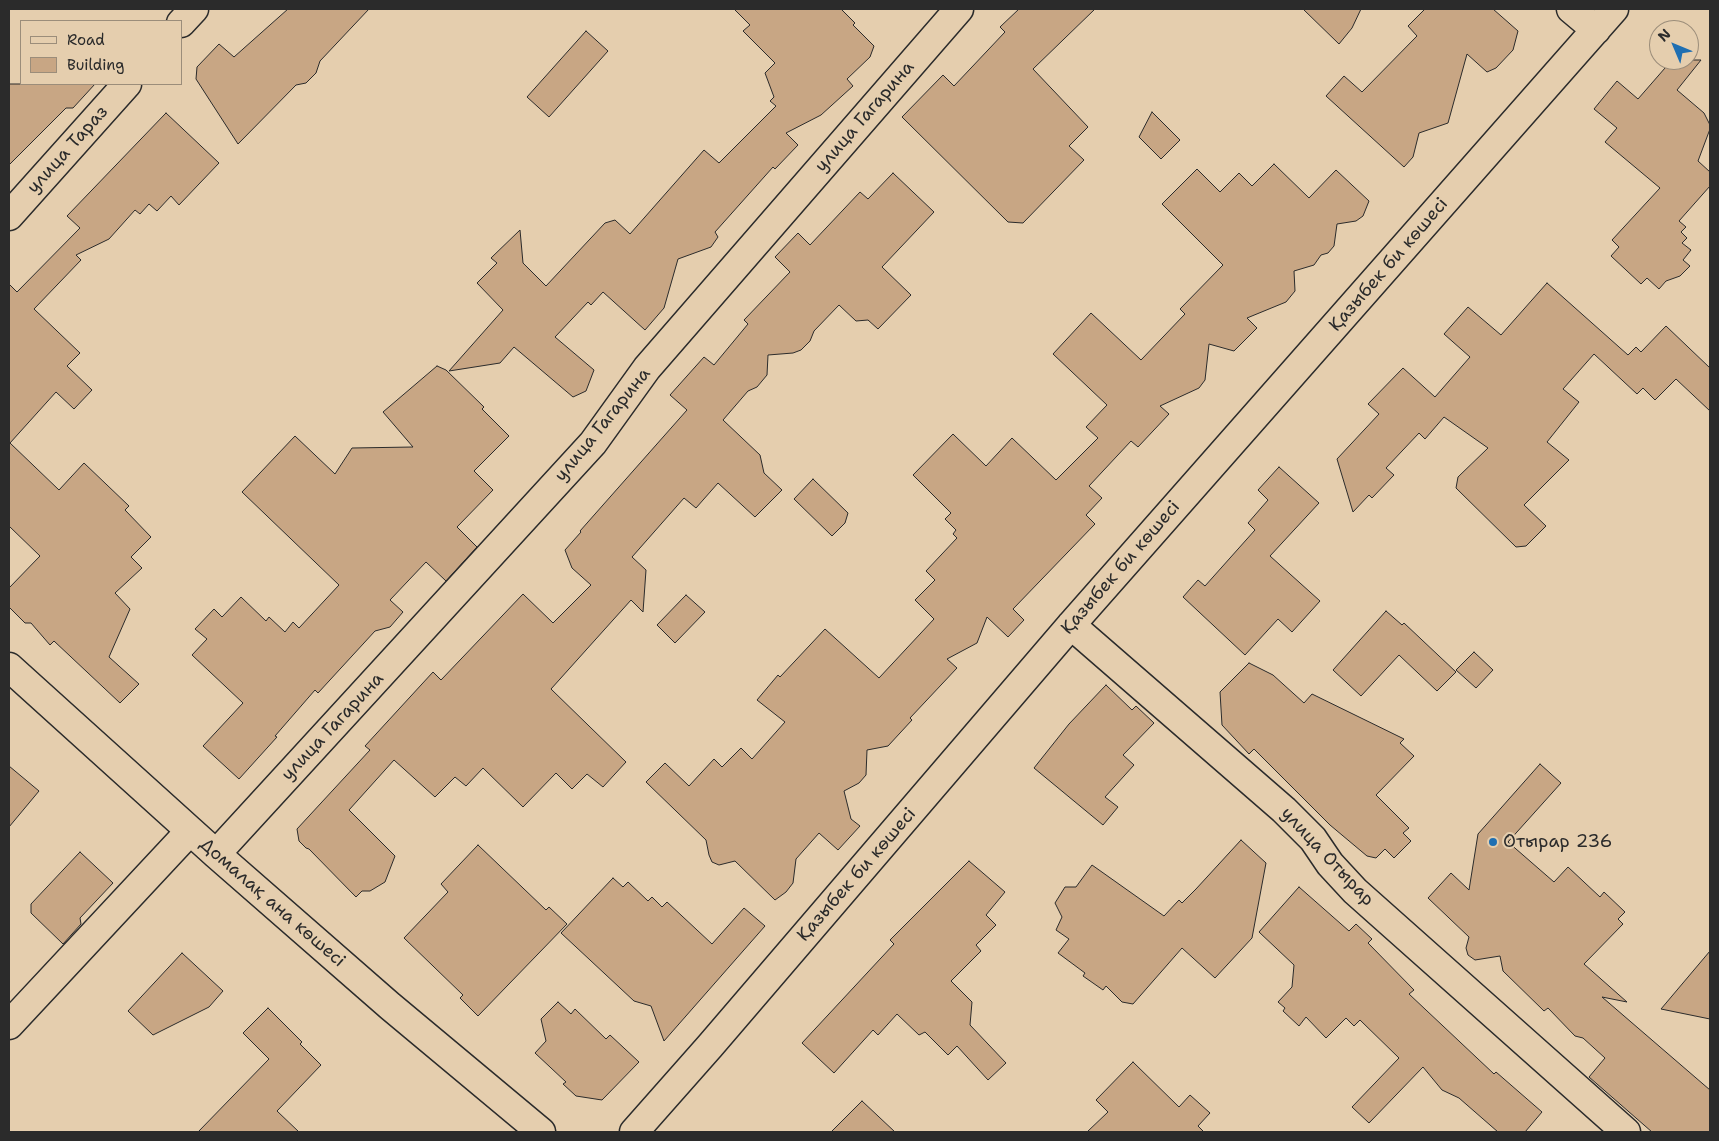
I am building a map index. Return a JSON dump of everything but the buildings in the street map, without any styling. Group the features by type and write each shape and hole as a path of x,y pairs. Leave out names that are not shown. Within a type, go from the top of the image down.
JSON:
{"street":[{"path":"182,22 194,9"},
{"name":"улица Гагарина","path":"216,854 593,443 648,368 959,9"},
{"path":"1571,9 1596,30"},
{"name":"Қазыбек би көшесі","path":"634,1132 1071,625 1614,9"},
{"name":"улица Тараз","path":"9,216 126,85"},
{"name":"улица Отырар","path":"1071,625 1284,810 1314,839 1330,864 1355,891 1626,1132"},
{"name":"Домалақ ана көшесі","path":"9,667 216,854 390,1006 541,1132"},
{"path":"9,1024 190,831"}],"place":[{"name":"Отырар 236","path":"1493,842"}]}
